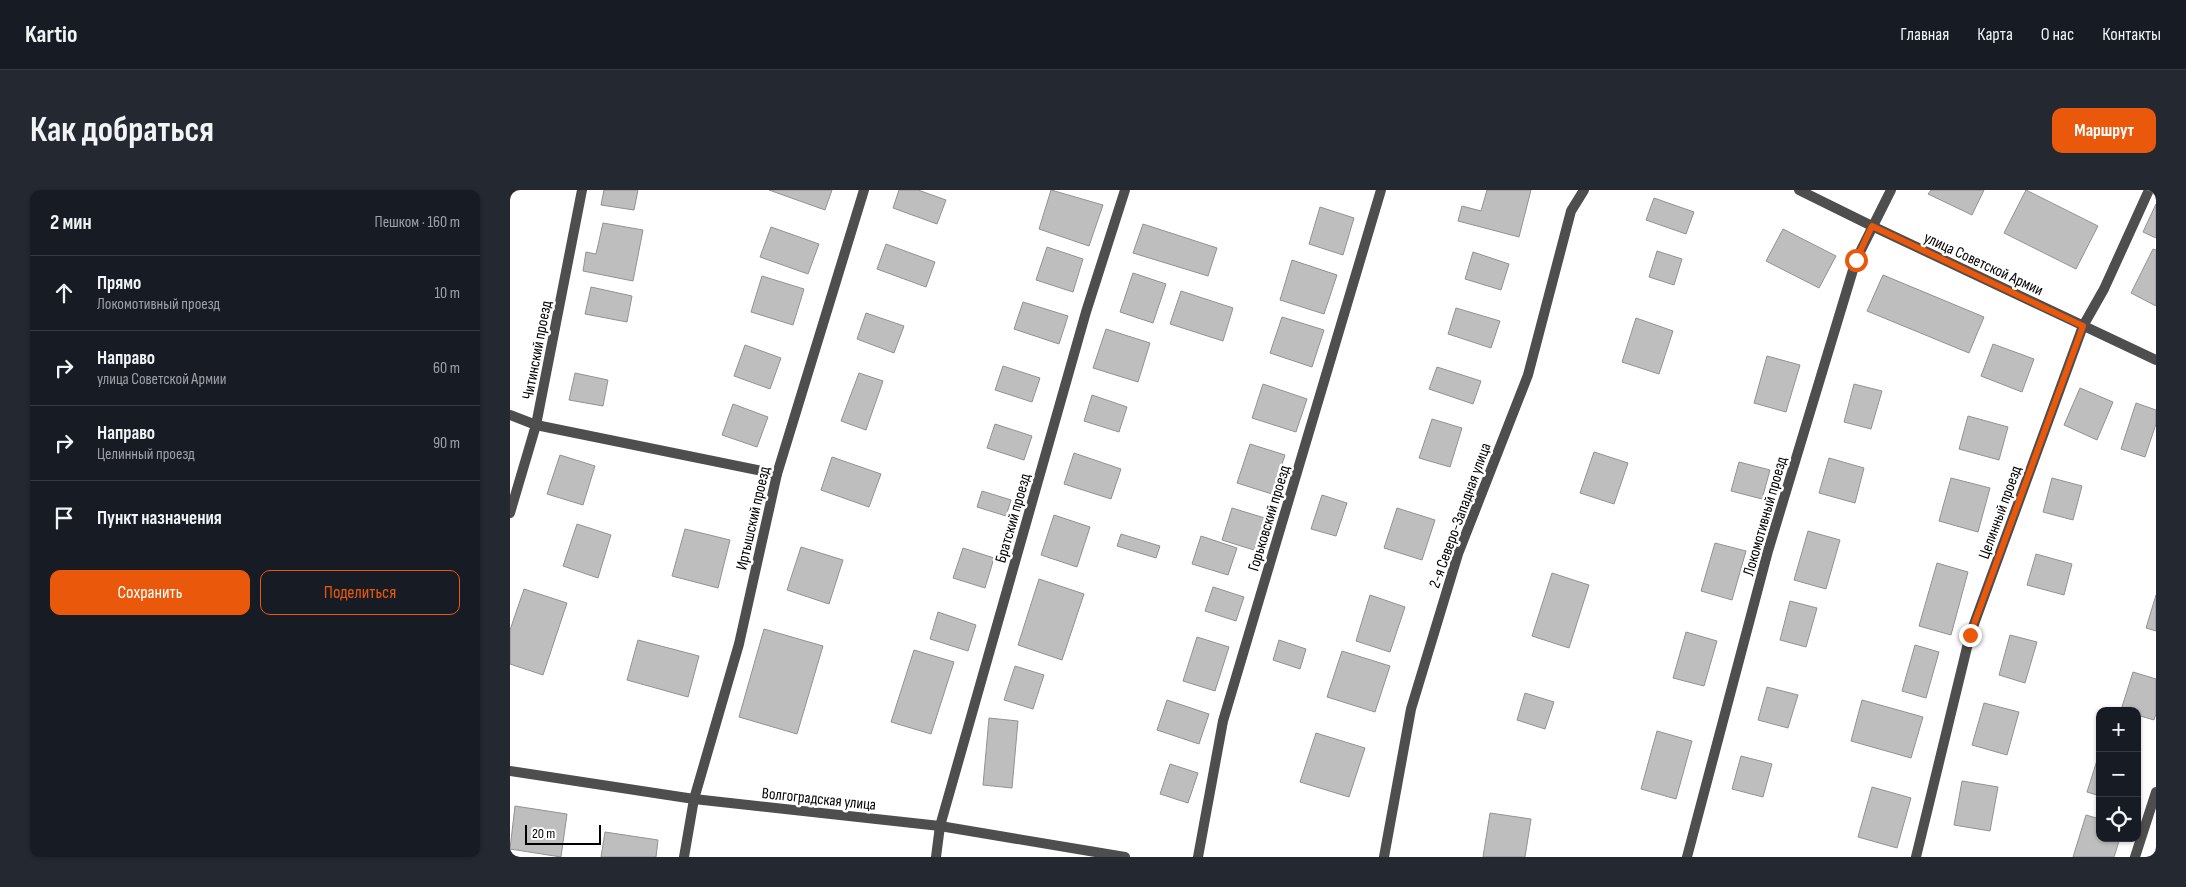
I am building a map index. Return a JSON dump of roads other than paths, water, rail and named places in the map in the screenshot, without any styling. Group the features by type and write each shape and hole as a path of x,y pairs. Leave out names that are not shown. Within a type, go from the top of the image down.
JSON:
{"street":[{"name":"Читинский проезд","path":"510,513 536,425 582,190"},
{"name":"Иртышский проезд","path":"684,857 694,799 739,644 777,474 864,190"},
{"name":"Братский проезд","path":"936,857 940,826 1086,312 1125,190"},
{"name":"Горьковский проезд","path":"1198,857 1223,721 1381,190"},
{"name":"2-я Северо-Западная улица","path":"1384,857 1411,709 1458,554 1528,375 1571,211 1584,190"},
{"name":"улица Советской Армии","path":"1800,190 2156,360"},
{"name":"Локомотивный проезд","path":"1687,857 1768,552 1856,260 1891,190"},
{"name":"Целинный проезд","path":"1916,857 1970,635 2083,326 2104,289 2149,190"},
{"path":"510,415 536,425 777,474"},
{"name":"Волгоградская улица","path":"510,771 694,799 940,826 1125,857"},
{"path":"2134,857 2156,792"}]}
